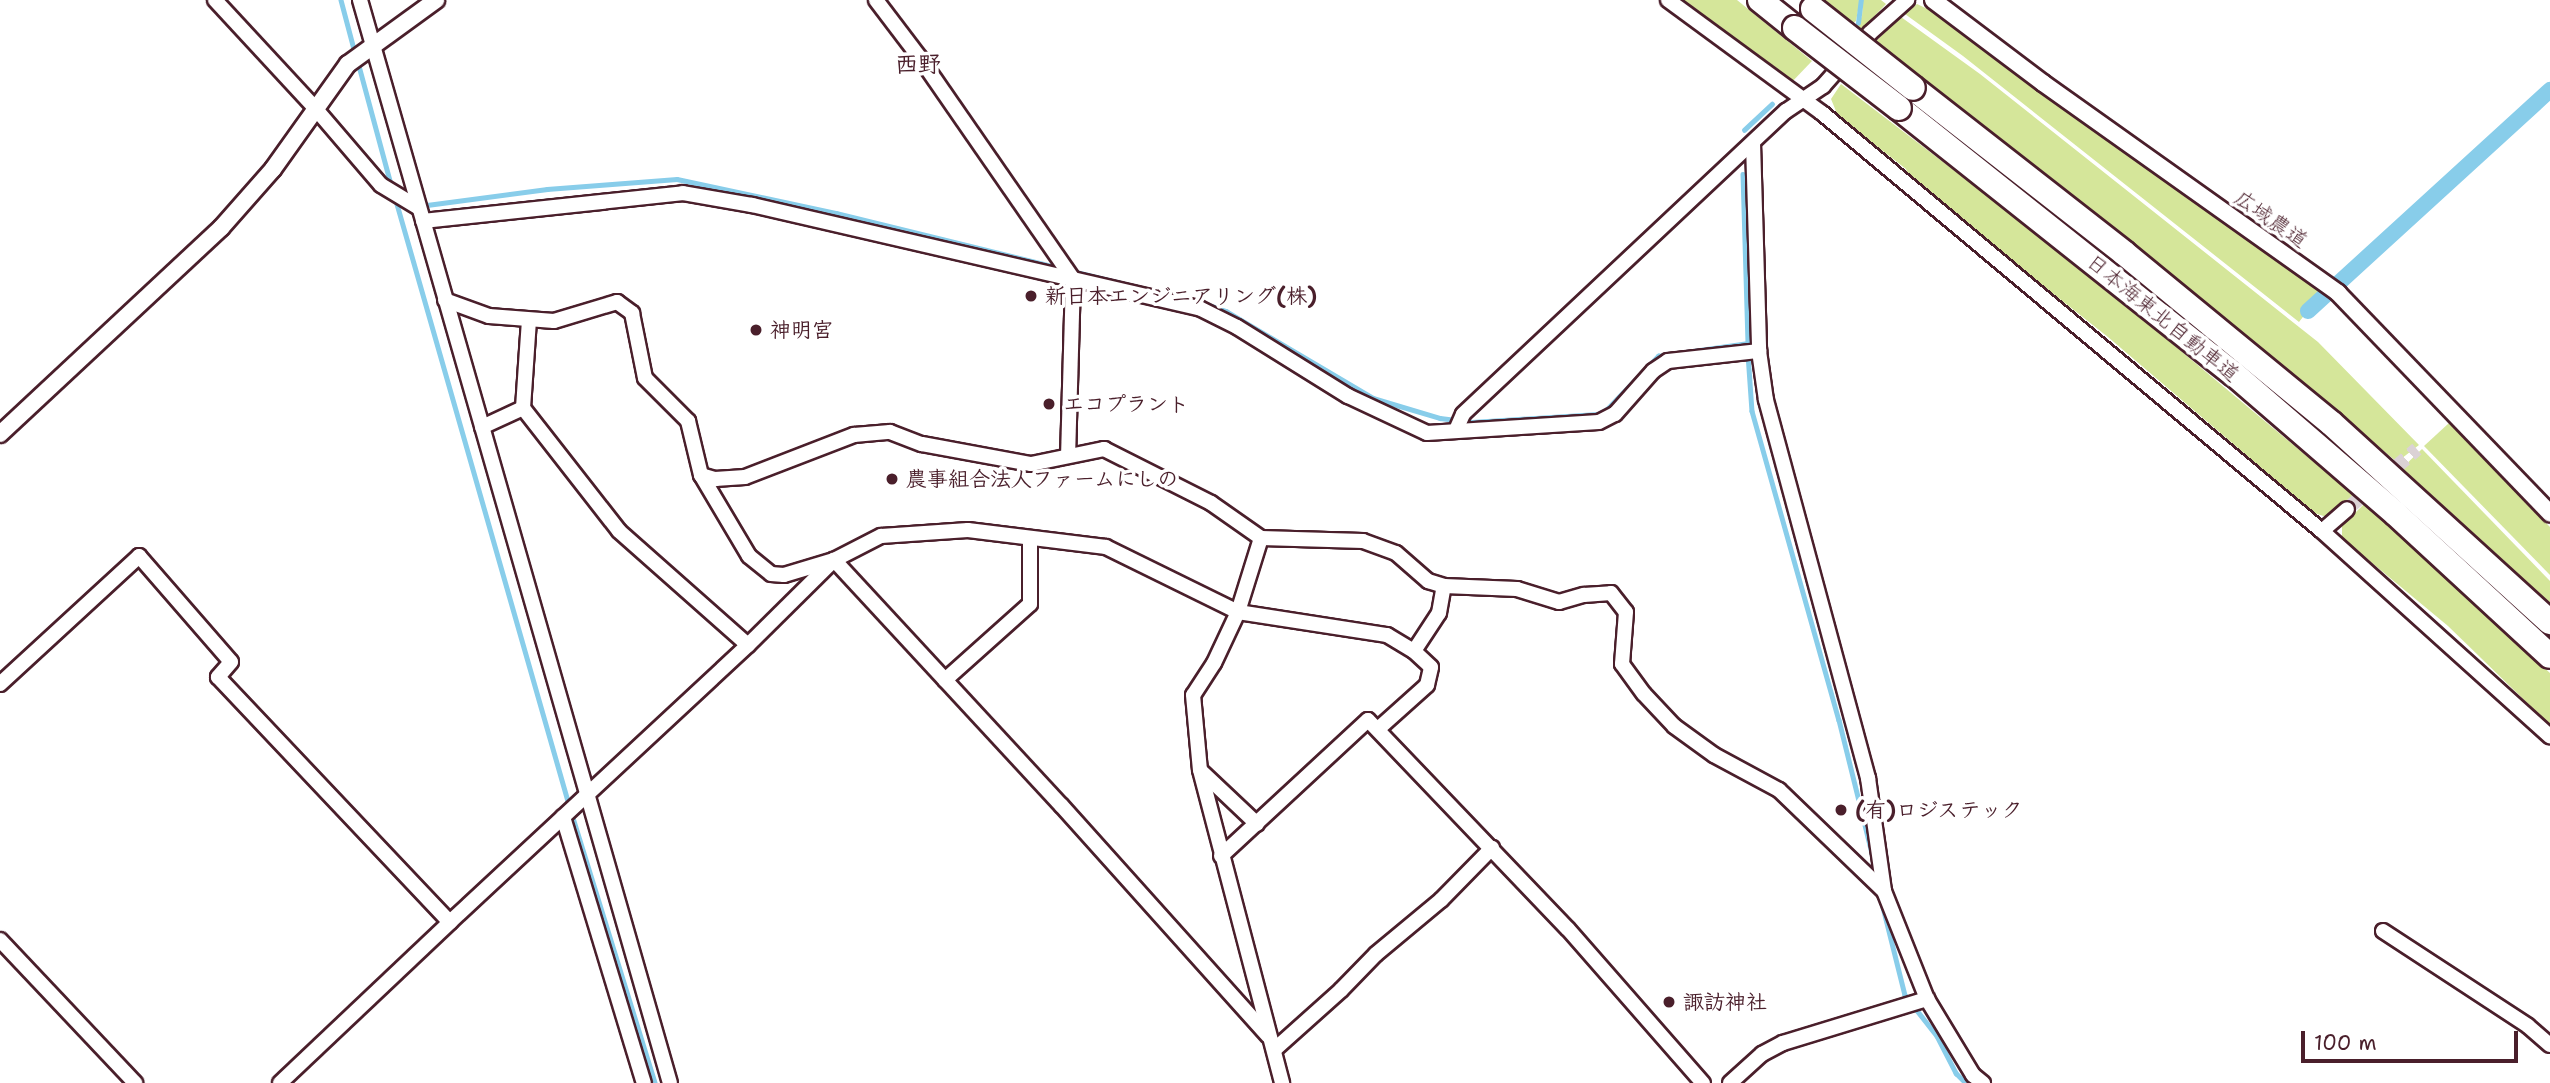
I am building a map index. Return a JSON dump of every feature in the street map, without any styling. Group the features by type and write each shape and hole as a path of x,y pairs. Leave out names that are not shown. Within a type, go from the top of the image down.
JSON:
{"highway":[{"name":"日本海東北自動車道","path":"1760,0 1795,28 1906,98 2124,253 2331,423 2550,622"},
{"name":"日本海東北自動車道","path":"1807,5 1906,98 2396,514 2550,656"}],"street":[{"path":"215,0 315,107 381,185 421,214 683,193 752,205 1199,308 1237,327 1348,396 1427,433 1599,422 1615,414 1653,371 1668,361 1759,351"},
{"path":"360,0 670,1083"},
{"path":"0,434 221,228 273,169 348,64 436,0"},
{"path":"876,0 920,58 1073,279 1068,455"},
{"path":"1668,0 1822,113 2322,531 2550,736"},
{"path":"1456,430 1463,414 1786,111 1823,86 1870,33 1907,0"},
{"name":"広域農道","path":"1933,0 2043,83 2338,293 2550,513"},
{"path":"1753,143 1759,351 1766,400 1868,778 1884,891 1927,999 1973,1075 1983,1083"},
{"path":"445,300 489,316 529,320 554,321 617,302 632,313 645,378 688,421 701,475 749,556 771,574 784,575 834,560 881,536 968,530 1107,547 1238,612 1387,635 1414,651 1431,667 1427,685 1378,729"},
{"path":"529,320 523,408 620,531 748,645"},
{"path":"482,427 523,408"},
{"path":"701,475 715,479 745,477 854,435 890,432 922,444 1031,464 1104,449 1211,503 1261,538 1363,541 1396,553 1428,581 1444,586 1517,589 1559,602 1584,595 1611,593 1626,612 1622,664 1644,694 1674,726 1714,755 1779,790 1884,891"},
{"path":"2322,531 2347,509"},
{"path":"945,680 1030,604 1030,538"},
{"path":"1261,538 1238,612 1214,663 1193,695 1200,770 1282,1083"},
{"path":"0,684 139,556 231,662 218,677 450,922"},
{"path":"280,1083 563,817 585,793 748,645 834,560"},
{"path":"834,560 1268,1036"},
{"path":"1414,651 1439,613 1444,586"},
{"path":"1221,856 1368,720 1568,929 1703,1083"},
{"path":"1200,770 1257,824"},
{"path":"563,817 644,1083"},
{"path":"1274,1050 1341,990 1376,954 1441,900 1492,848"},
{"path":"2383,931 2528,1026 2550,1045"},
{"path":"0,940 135,1083"},
{"path":"1730,1083 1762,1054 1783,1043 1927,999"}],"green space":[{"path":"1683,0 1737,0 1812,61 1789,85"},
{"path":"1821,0 1860,0 1856,21 1851,25"},
{"path":"1863,0 1881,0 1886,4 1860,31 1857,27 1862,16"},
{"path":"1917,4 1938,14 2323,291 2299,322 1963,56 1905,14"},
{"path":"1901,17 1980,74 2318,342 2419,445 2397,462 2058,183 1875,42"},
{"path":"1841,84 2078,265 2352,494 2358,502 2349,511 2330,518 2314,513 2108,337 1910,181 1906,169 1838,116 1831,99"},
{"path":"2449,423 2550,527 2550,575 2424,446"},
{"path":"2422,449 2550,581 2550,603 2402,468"},
{"path":"2364,504 2550,673 2550,725 2448,626 2342,538 2342,526"}],"waterway":[{"path":"341,0 355,53"},
{"path":"1858,23 1861,0"},
{"path":"358,62 392,188"},
{"path":"2308,311 2550,90"},
{"path":"1744,130 1772,104"},
{"path":"1743,174 1748,345"},
{"path":"427,205 547,189 677,179 836,213 1060,268"},
{"path":"395,197 570,808 655,1083"},
{"path":"1072,271 1138,287"},
{"path":"1201,302 1226,311 1373,398 1440,418 1472,422 1598,414 1607,409 1658,356 1748,343"},
{"path":"1748,354 1752,411 1839,720 1873,857"},
{"path":"1882,903 1905,995 1937,1036 1956,1073 1966,1083"}],"tunnel":[{"path":"2347,509 2417,449"}],"place":[{"name":"新日本エンジニアリング(株)","path":"1031,296"},
{"name":"神明宮","path":"756,330"},
{"name":"エコプラント","path":"1049,404"},
{"name":"農事組合法人ファームにしの","path":"892,479"},
{"name":"(有)ロジステック","path":"1841,810"},
{"name":"諏訪神社","path":"1669,1002"}],"district":[{"name":"西野","path":"918,64"}]}
